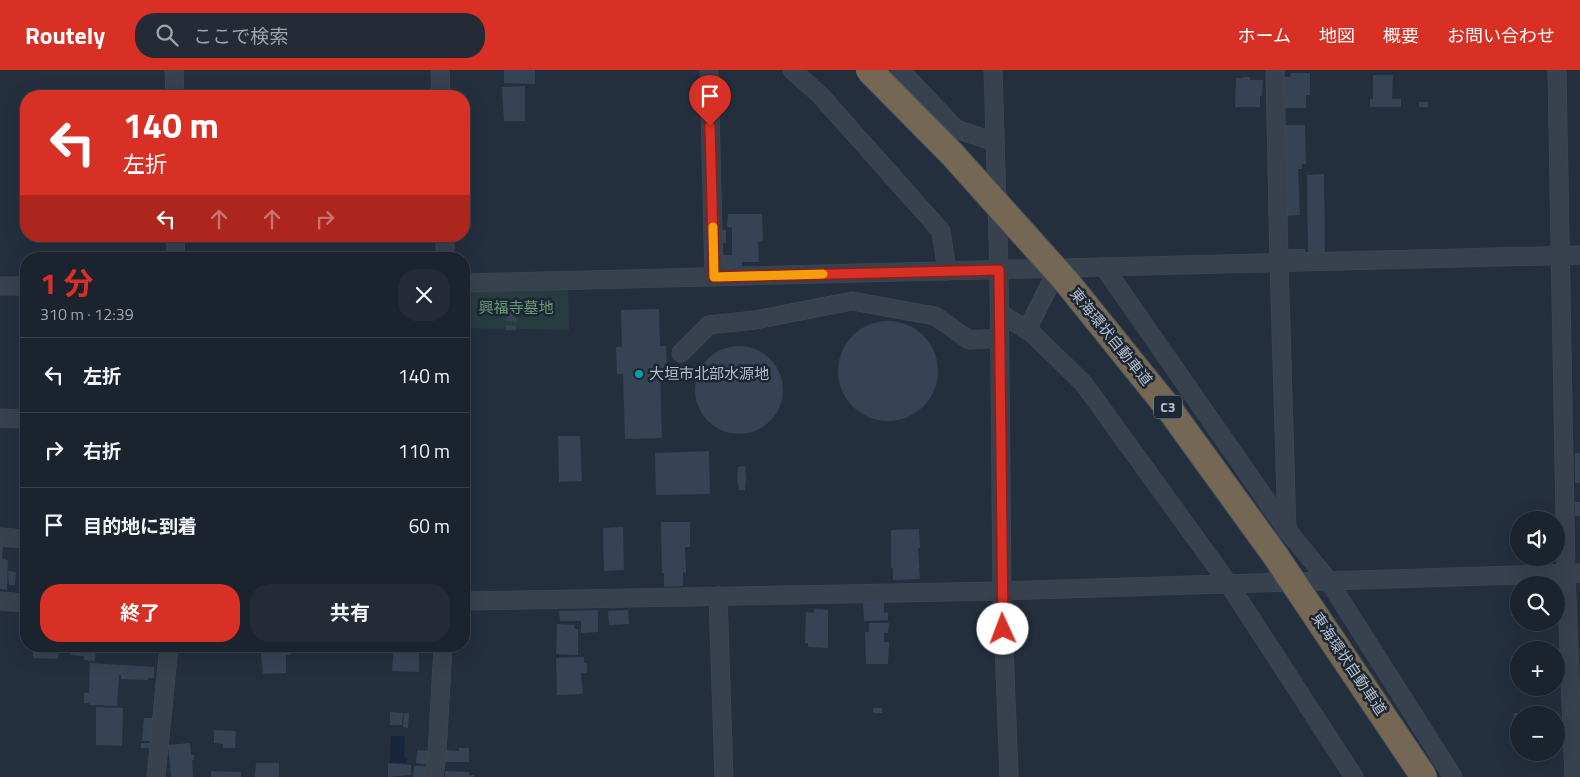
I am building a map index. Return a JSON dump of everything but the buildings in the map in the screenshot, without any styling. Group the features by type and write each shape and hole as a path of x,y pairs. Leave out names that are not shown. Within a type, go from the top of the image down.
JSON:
{"highway":[{"name":"東海環状自動車道","path":"869,70 952,154 1066,281 1170,410 1276,555 1424,777"}],"street":[{"path":"174,70 175,90"},
{"path":"440,70 441,90"},
{"path":"709,70 714,277"},
{"path":"792,70 820,95 941,232 947,271"},
{"path":"900,70 956,129 995,142"},
{"path":"993,70 1000,313 1002,592 1009,777"},
{"path":"1275,70 1288,581"},
{"path":"1557,70 1560,256 1573,573 1574,777"},
{"path":"470,283 1580,255"},
{"path":"1104,267 1287,530 1328,580 1453,777"},
{"path":"1027,330 1058,268"},
{"path":"0,286 20,286"},
{"path":"681,353 709,325 754,320 852,300 935,316 969,340 1000,338"},
{"path":"1000,313 1027,330 1084,384 1228,583 1354,777"},
{"path":"0,418 20,419"},
{"path":"0,537 20,539"},
{"path":"470,601 1002,592 1573,573"},
{"path":"718,596 724,777"},
{"path":"0,601 20,602"},
{"path":"156,777 168,652"},
{"path":"434,777 443,652"}],"green space":[{"name":"興福寺墓地","path":"568,286 569,330 470,328 470,288"}],"water":[{"path":"391,736 405,736 404,758 407,758 407,763 390,763"}],"slow traffic":[{"path":"713,227 714,277 823,274"}],"place":[{"name":"大垣市北部水源地","path":"639,374"}],"route":[{"path":"710,126 714,277 999,270 1003,629"}]}
